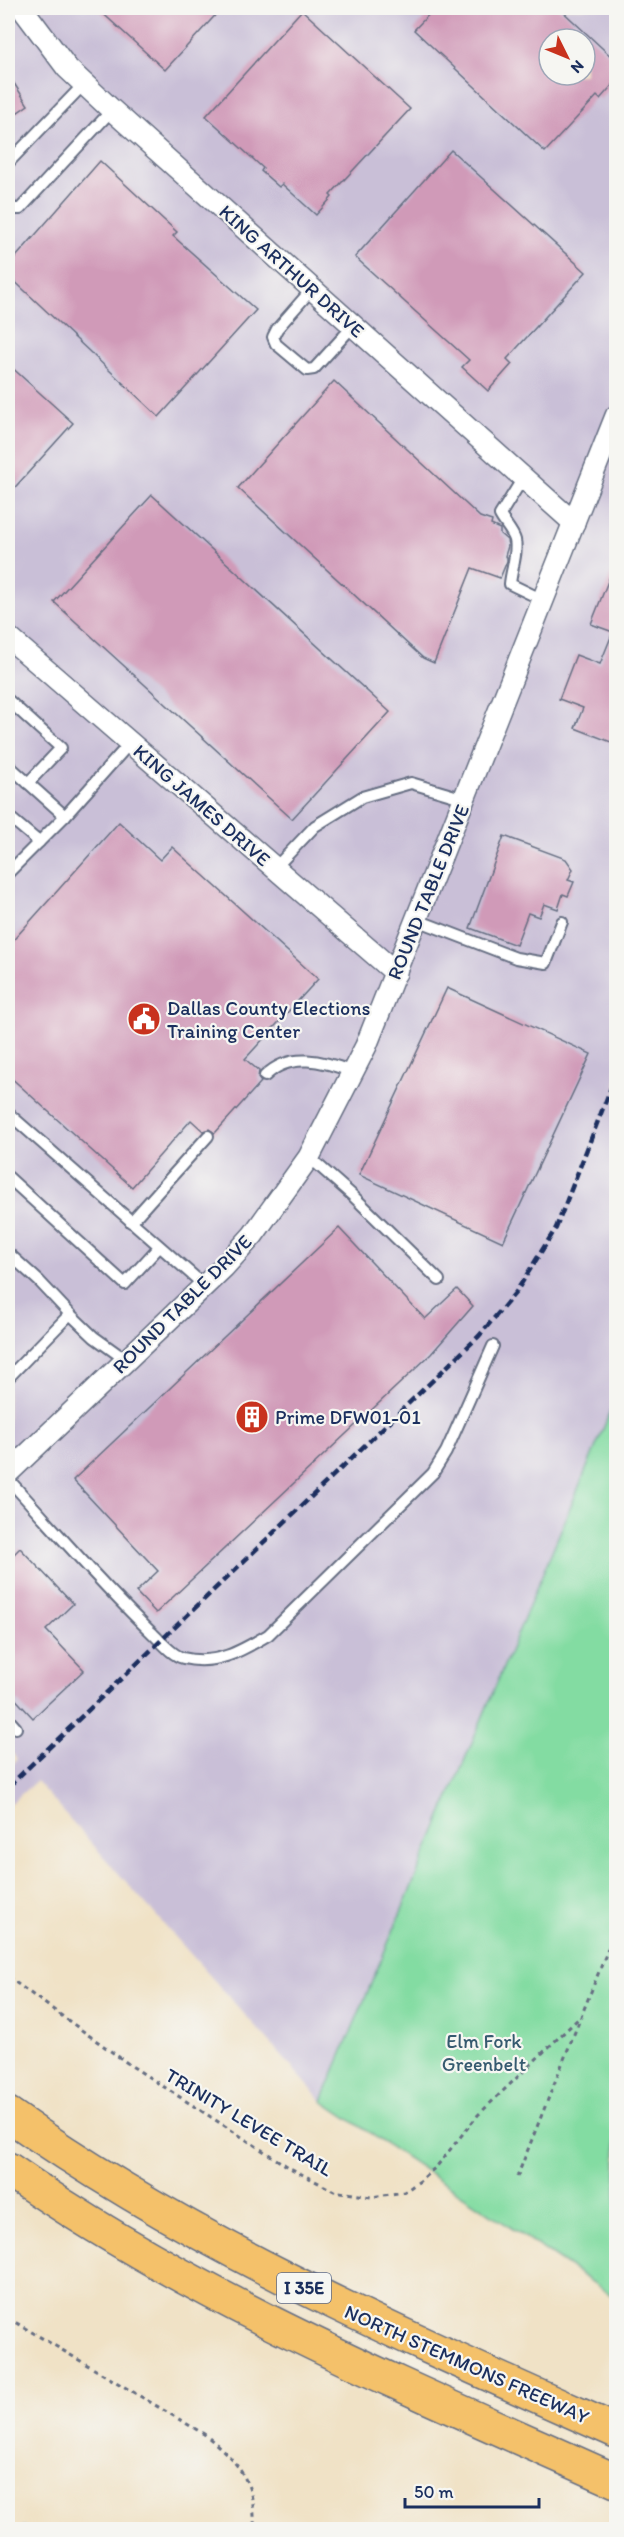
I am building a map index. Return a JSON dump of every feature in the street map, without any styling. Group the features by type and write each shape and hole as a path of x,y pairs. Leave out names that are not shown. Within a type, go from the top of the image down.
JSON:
{"highway":[{"name":"NORTH STEMMONS FREEWAY","path":"8,2114 110,2182 192,2230 277,2275 363,2318 616,2431"},
{"name":"I 35E","path":"8,2169 110,2234 261,2318 346,2360 616,2481"}],"street":[{"name":"KING ARTHUR DRIVE","path":"22,8 68,68 84,84 574,523"},
{"name":"ROUND TABLE DRIVE","path":"8,1473 205,1286 253,1235 309,1157 353,1072 396,973 616,416"},
{"name":"KING JAMES DRIVE","path":"8,637 396,973"}],"lane":[{"path":"8,163 84,84"},
{"path":"8,202 13,208 20,209 112,110"},
{"path":"312,289 277,329 273,337 276,344 307,369 314,369 354,326"},
{"path":"523,478 500,515 505,526 515,537 510,584 543,600"},
{"path":"8,700 61,748 28,783"},
{"path":"8,873 65,816 130,743"},
{"path":"8,765 65,816"},
{"path":"275,868 315,826 362,796 411,783 465,799"},
{"path":"8,816 39,842"},
{"path":"417,920 516,958 546,963 562,922"},
{"path":"265,1076 274,1067 298,1060 325,1061 353,1072"},
{"path":"8,1113 205,1286"},
{"path":"131,1222 208,1136"},
{"path":"309,1157 352,1195 439,1280"},
{"path":"8,1177 125,1284 159,1246"},
{"path":"8,1253 94,1337 126,1360"},
{"path":"8,1378 70,1314"},
{"path":"8,1479 135,1616 173,1653 182,1658 212,1660 235,1654 268,1635 433,1473 446,1452 493,1346"},
{"path":"8,1719 16,1728"}],"path":[{"name":"TRINITY LEVEE TRAIL","path":"517,2177 616,1929"},
{"name":"TRINITY LEVEE TRAIL","path":"8,1977 130,2065 290,2168 334,2191 371,2197 404,2192 420,2181 437,2166 478,2115 579,2019"},
{"path":"8,2318 204,2434 228,2454 246,2476 254,2503 254,2529"}],"shaded area":[{"path":"8,8 616,8 616,1398 322,2101 36,1781 8,1806 8,1768 17,1759 8,1748"}],"green space":[{"name":"Elm Fork Greenbelt","path":"616,1398 616,2298 322,2101"}],"building":[{"path":"97,8 222,8 165,70"},
{"path":"435,8 559,8 579,27 537,27 537,87 597,87 597,43 616,61 616,81 600,99 597,96 545,152 414,30"},
{"path":"302,10 410,109 330,195 332,197 316,215 282,184 279,187 261,171 263,168 206,116"},
{"path":"8,74 28,105 8,119"},
{"path":"451,150 586,272 507,359 512,364 488,391 462,367 469,360 355,257"},
{"path":"100,161 177,232 173,236 256,310 159,417 8,275 8,266"},
{"path":"8,364 73,423 8,495"},
{"path":"334,381 480,517 492,521 491,525 500,529 500,534 507,540 505,556 507,561 500,578 472,568 434,663 423,658 238,488"},
{"path":"152,495 390,712 292,819 54,602"},
{"path":"616,561 616,744 575,728 583,708 559,699 576,655 600,664 613,632 591,624"},
{"name":"Dallas County Elections Training Center","path":"119,822 160,860 172,847 318,979 245,1059 259,1071 258,1078 261,1082 215,1133 209,1129 203,1131 191,1120 132,1187 8,1075 8,946"},
{"path":"504,836 566,859 573,869 568,880 574,882 568,896 563,894 558,909 544,904 539,917 528,913 516,945 470,928"},
{"path":"447,988 591,1054 503,1242 359,1175"},
{"name":"Prime DFW01-01","path":"339,1228 425,1319 457,1289 473,1306 431,1354 156,1613 136,1592 158,1571 73,1480"},
{"path":"20,1548 73,1604 46,1630 84,1670 33,1718 8,1691 8,1560"}],"railway":[{"path":"8,1787 479,1336 516,1292 556,1228 616,1075"}],"place":[{"name":"Dallas County Elections Training Center","path":"144,1019"},
{"name":"Prime DFW01-01","path":"252,1417"}]}
